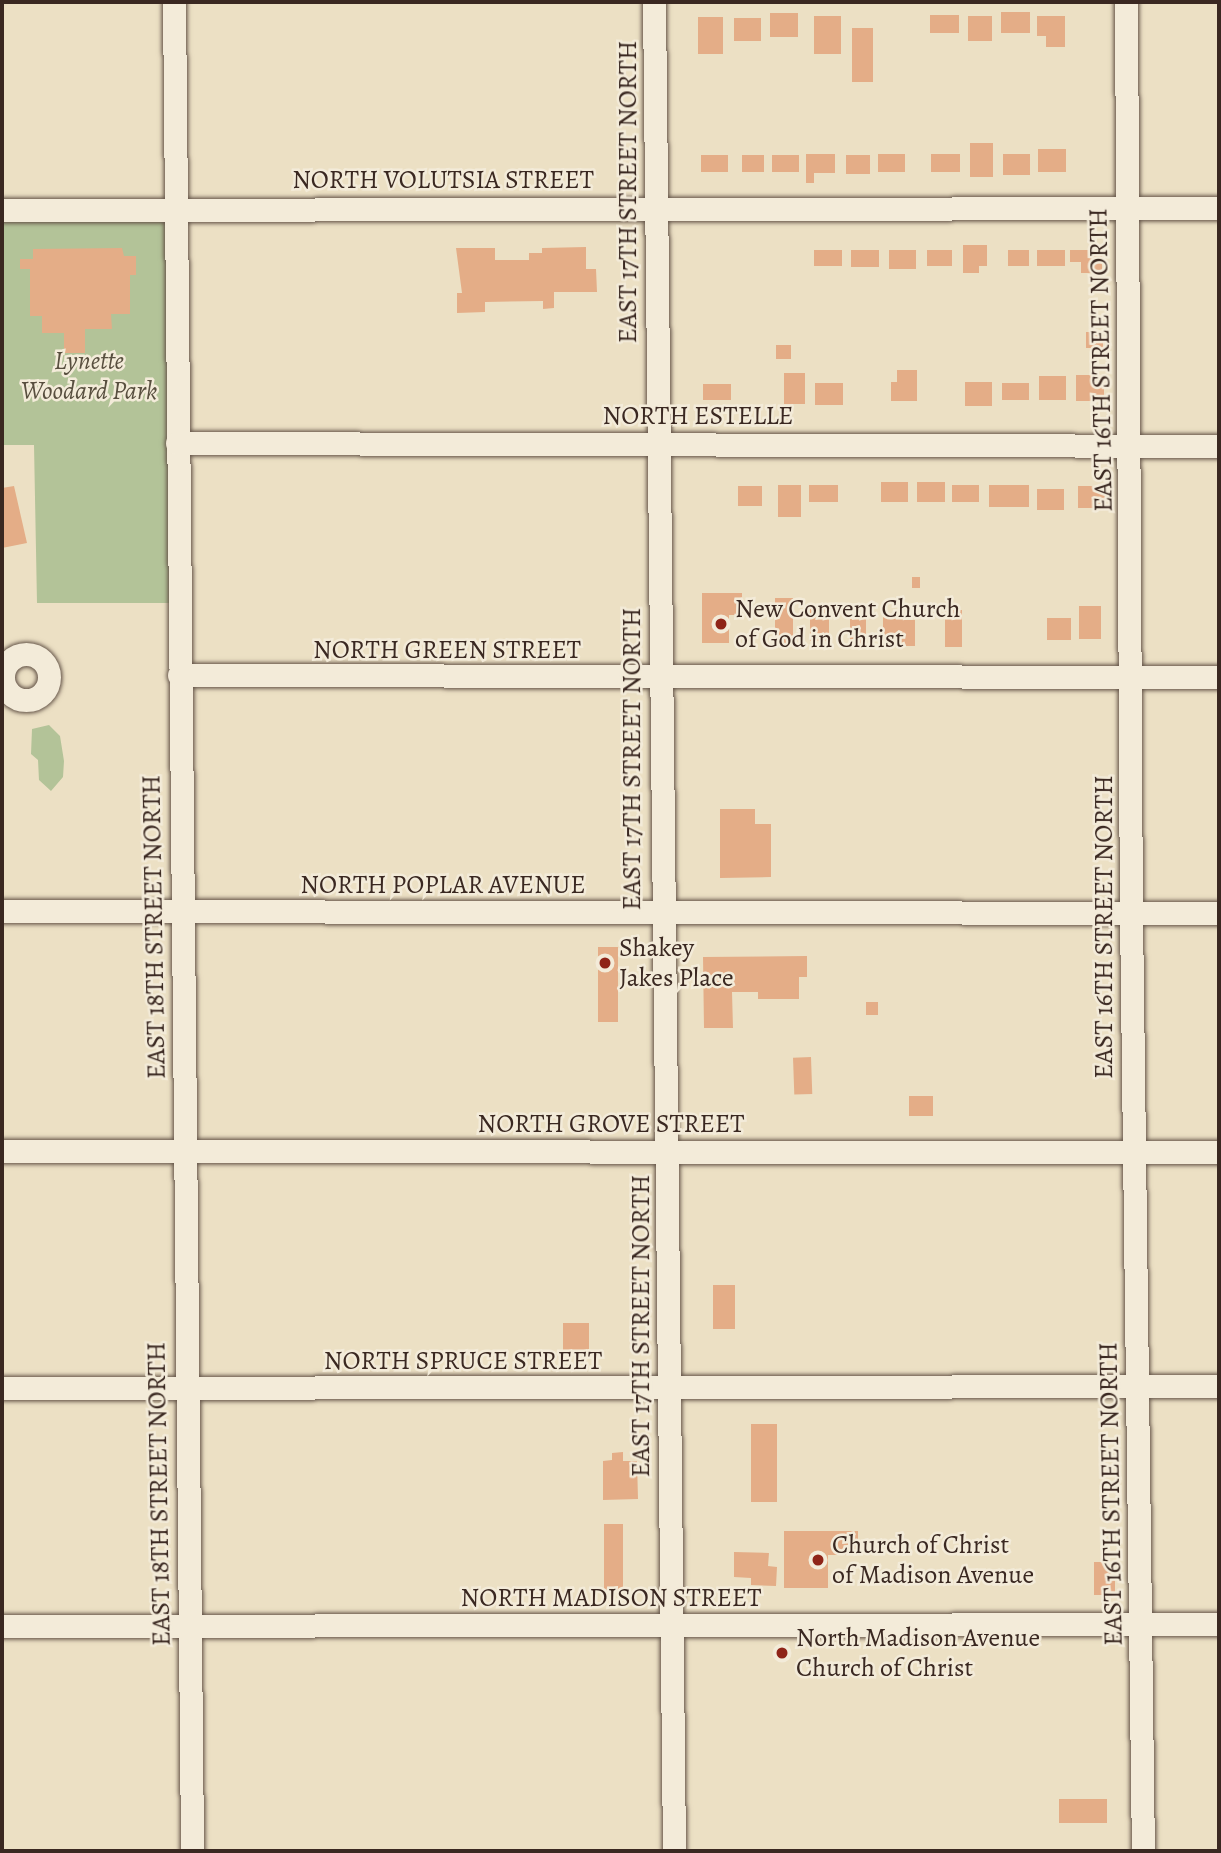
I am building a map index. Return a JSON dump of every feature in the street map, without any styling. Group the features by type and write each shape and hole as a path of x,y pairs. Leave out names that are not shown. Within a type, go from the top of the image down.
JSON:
{"street":[{"name":"EAST 18TH STREET NORTH","path":"174,2 192,1851"},
{"name":"EAST 17TH STREET NORTH","path":"654,2 661,914 668,1152 674,1851"},
{"name":"EAST 16TH STREET NORTH","path":"1126,2 1131,914 1143,1851"},
{"name":"NORTH VOLUTSIA STREET","path":"2,210 1219,208"},
{"name":"NORTH ESTELLE","path":"177,443 1219,446"},
{"name":"NORTH GREEN STREET","path":"179,675 659,679 1219,677"},
{"name":"NORTH POPLAR AVENUE","path":"2,911 1219,913"},
{"name":"NORTH GROVE STREET","path":"2,1151 1219,1152"},
{"name":"NORTH SPRUCE STREET","path":"2,1388 1219,1386"},
{"name":"NORTH MADISON STREET","path":"2,1626 1219,1625"}],"green space":[{"name":"Lynette Woodard Park","path":"176,208 178,603 37,603 34,445 2,445 2,209"},
{"path":"49,725 60,736 64,761 63,777 51,791 39,780 38,760 31,754 32,729"}],"building":[{"path":"1001,12 1030,12 1030,33 1001,33"},
{"path":"770,13 798,13 798,37 770,37"},
{"path":"930,15 959,15 959,33 930,33"},
{"path":"814,16 841,16 841,54 814,54"},
{"path":"968,16 992,16 992,41 968,41"},
{"path":"1037,16 1065,16 1065,47 1046,47 1046,36 1037,36"},
{"path":"698,17 723,17 723,54 698,54"},
{"path":"734,18 761,18 761,41 734,41"},
{"path":"852,28 873,28 873,82 852,82"},
{"path":"970,143 993,143 993,177 970,177"},
{"path":"1038,149 1066,149 1066,172 1038,172"},
{"path":"806,154 835,154 835,173 814,173 814,183 806,183"},
{"path":"878,154 905,154 905,172 878,172"},
{"path":"931,154 960,154 960,172 931,172"},
{"path":"1003,154 1030,154 1030,175 1003,175"},
{"path":"701,155 728,155 728,172 701,172"},
{"path":"742,155 764,155 764,172 742,172"},
{"path":"772,155 799,155 799,172 772,172"},
{"path":"846,155 870,155 870,174 846,174"},
{"path":"963,245 987,245 987,266 979,266 979,273 963,273"},
{"path":"586,247 586,269 596,269 597,292 554,292 554,308 543,309 543,301 485,302 485,312 457,313 457,293 462,293 456,248 495,248 495,260 529,260 529,253 542,253 542,248"},
{"path":"122,248 124,256 136,256 136,275 130,275 130,314 111,314 112,329 85,329 85,353 64,353 64,333 42,333 42,316 30,316 30,269 20,269 20,259 33,259 33,249"},
{"path":"814,250 842,250 842,266 814,266"},
{"path":"851,250 879,250 879,267 851,267"},
{"path":"889,250 916,250 916,269 889,269"},
{"path":"927,250 952,250 952,266 927,266"},
{"path":"1008,250 1029,250 1029,266 1008,266"},
{"path":"1037,250 1065,250 1065,266 1037,266"},
{"path":"1070,250 1102,250 1102,273 1081,273 1081,262 1070,262"},
{"path":"1086,332 1103,332 1103,348 1086,348"},
{"path":"776,345 791,345 791,359 776,359"},
{"path":"897,370 917,370 917,401 891,401 891,382 897,382"},
{"path":"784,373 805,373 805,404 784,404"},
{"path":"1076,375 1094,375 1094,382 1104,382 1104,401 1076,401"},
{"path":"1039,376 1066,376 1066,400 1039,400"},
{"path":"965,382 992,382 992,406 965,406"},
{"path":"815,383 843,383 843,405 815,405"},
{"path":"1002,383 1029,383 1029,400 1002,400"},
{"path":"703,384 731,384 731,400 703,400"},
{"path":"881,482 908,482 908,502 881,502"},
{"path":"917,482 945,482 945,502 917,502"},
{"path":"778,485 801,485 801,517 778,517"},
{"path":"809,485 838,485 838,502 809,502"},
{"path":"952,485 979,485 979,502 952,502"},
{"path":"989,485 1029,485 1029,507 989,507"},
{"path":"14,486 27,543 2,548 2,488"},
{"path":"738,486 762,486 762,506 738,506"},
{"path":"1078,486 1105,486 1105,508 1078,508"},
{"path":"1037,489 1064,489 1064,510 1037,510"},
{"path":"912,577 920,577 920,588 912,588"},
{"path":"702,593 742,593 742,615 729,615 729,643 702,643"},
{"path":"775,598 793,598 793,645 775,645"},
{"path":"1079,606 1101,606 1101,639 1079,639"},
{"path":"810,609 829,609 829,641 810,641"},
{"path":"945,610 962,610 962,647 945,647"},
{"path":"883,614 904,614 904,620 915,620 915,646 883,646"},
{"path":"1047,618 1071,618 1071,640 1047,640"},
{"path":"850,619 866,619 866,645 850,645"},
{"path":"720,809 755,809 755,824 771,824 771,877 720,878"},
{"path":"598,947 618,947 618,1022 598,1022"},
{"path":"807,956 807,977 799,977 799,999 758,999 758,992 732,992 733,1028 704,1028 703,957"},
{"path":"866,1002 878,1002 878,1015 866,1015"},
{"path":"811,1057 812,1094 794,1095 793,1058"},
{"path":"909,1096 933,1096 933,1116 909,1116"},
{"path":"713,1285 735,1285 735,1329 713,1329"},
{"path":"563,1323 589,1323 589,1352 563,1352"},
{"path":"751,1424 777,1424 777,1502 751,1502"},
{"path":"623,1452 623,1461 637,1461 638,1499 603,1500 603,1461 612,1460 612,1453"},
{"path":"604,1524 623,1524 623,1591 604,1591"},
{"path":"784,1531 858,1531 858,1555 828,1555 828,1588 784,1588"},
{"path":"734,1552 769,1553 768,1566 777,1567 776,1586 751,1585 751,1578 734,1577"},
{"path":"1094,1562 1115,1562 1115,1595 1094,1595"},
{"path":"1059,1799 1107,1799 1107,1823 1059,1823"}],"place":[{"name":"New Convent Church of God in Christ","path":"721,624"},
{"name":"Shakey Jakes Place","path":"605,963"},
{"name":"Church of Christ of Madison Avenue","path":"818,1560"},
{"name":"North Madison Avenue Church of Christ","path":"782,1653"}]}
